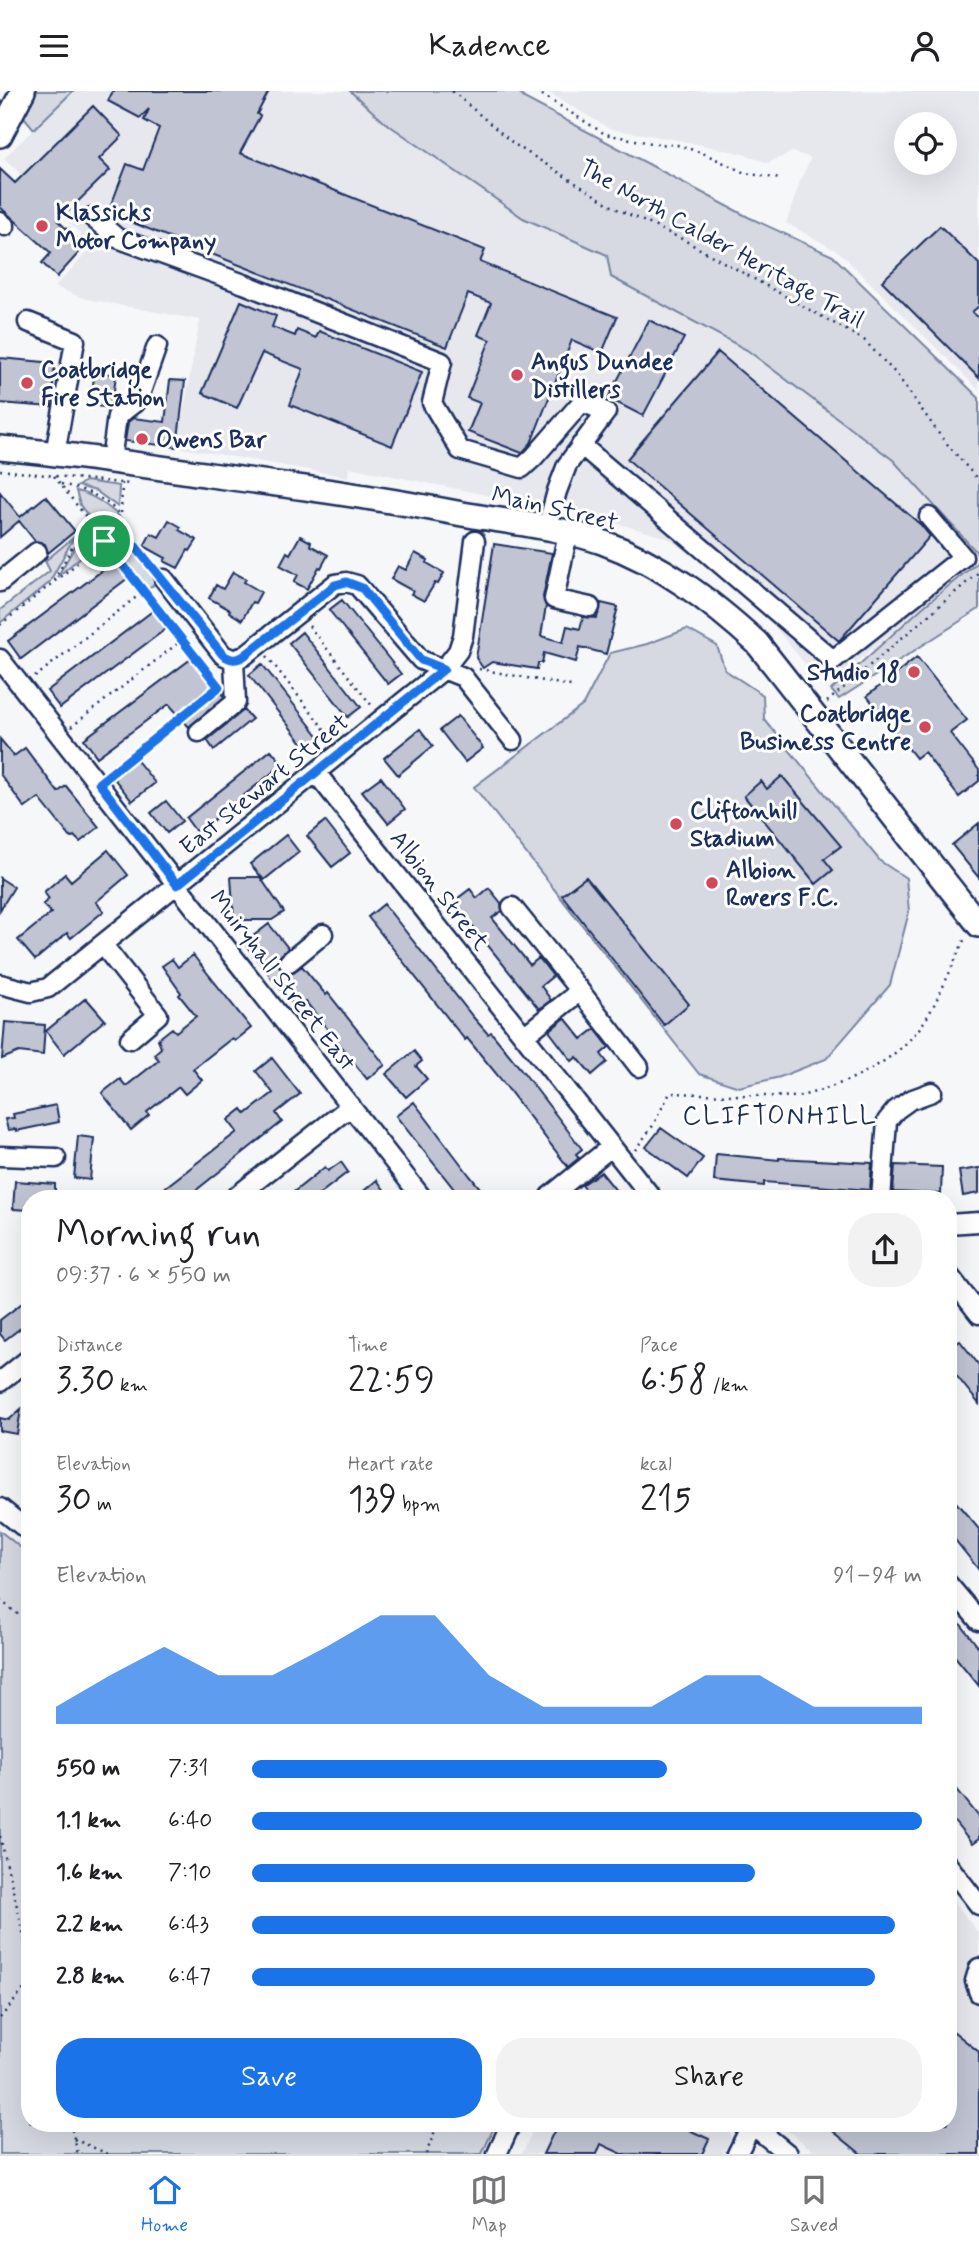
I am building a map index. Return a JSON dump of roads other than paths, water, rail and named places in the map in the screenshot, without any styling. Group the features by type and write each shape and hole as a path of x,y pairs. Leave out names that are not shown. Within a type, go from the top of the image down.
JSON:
{"main road":[{"path":"0,135 23,91"},
{"name":"Main Street","path":"0,448 55,465 111,461 413,505 557,531 601,542 636,557 691,587 719,608 757,643 976,922"}],"street":[{"path":"92,217 117,238 244,284 442,362 432,403 460,450 522,468 582,402 606,412 567,465 557,491 554,599 590,607"},
{"path":"28,322 75,341 55,465"},
{"path":"111,461 117,416 138,400 157,347"},
{"path":"581,445 833,660 963,557 929,517"},
{"path":"449,663 463,636 475,541"},
{"path":"0,582 37,552"},
{"path":"164,579 223,655 234,660 244,656 335,585 346,582 357,585 421,660 449,663 513,740"},
{"name":"Muiryhall Street East","path":"0,659 177,885 264,982 351,1107 417,1190"},
{"path":"199,732 236,702 234,660"},
{"name":"East Stewart Street","path":"1,981 31,992 48,988 343,753 449,663"},
{"name":"Albion Street","path":"317,773 646,1190"},
{"name":"Albion Street","path":"512,907 639,1067"},
{"path":"289,962 323,934"},
{"path":"103,945 158,1015 130,1038"},
{"path":"524,1036 580,991"},
{"path":"882,1190 887,1121 910,1100 932,1092"},
{"path":"245,1190 351,1107"},
{"path":"557,1190 611,1147"},
{"path":"0,1156 56,1158"},
{"path":"957,1223 979,1222"},
{"path":"957,1285 979,1314"},
{"path":"0,1382 21,1365"},
{"path":"0,1508 21,1525"},
{"path":"957,1597 979,1621"},
{"path":"957,1877 979,1905"},
{"path":"979,1968 975,1982 979,1993"},
{"path":"497,2154 507,2132"},
{"path":"737,2154 747,2132"},
{"path":"761,2132 788,2154"}],"tunnel":[{"path":"271,977 289,962"}],"place":[{"name":"Klassicks Motor Company","path":"42,226"},
{"name":"Angus Dundee Distillers","path":"517,375"},
{"name":"Coatbridge Fire Station","path":"27,383"},
{"name":"Owens Bar","path":"142,439"},
{"name":"Studio 18","path":"914,672"},
{"name":"Coatbridge Business Centre","path":"925,727"},
{"name":"Cliftonhill Stadium","path":"676,824"},
{"name":"Albion Rovers F.C.","path":"712,883"}],"district":[{"name":"CLIFTONHILL","path":"780,1115"}]}
